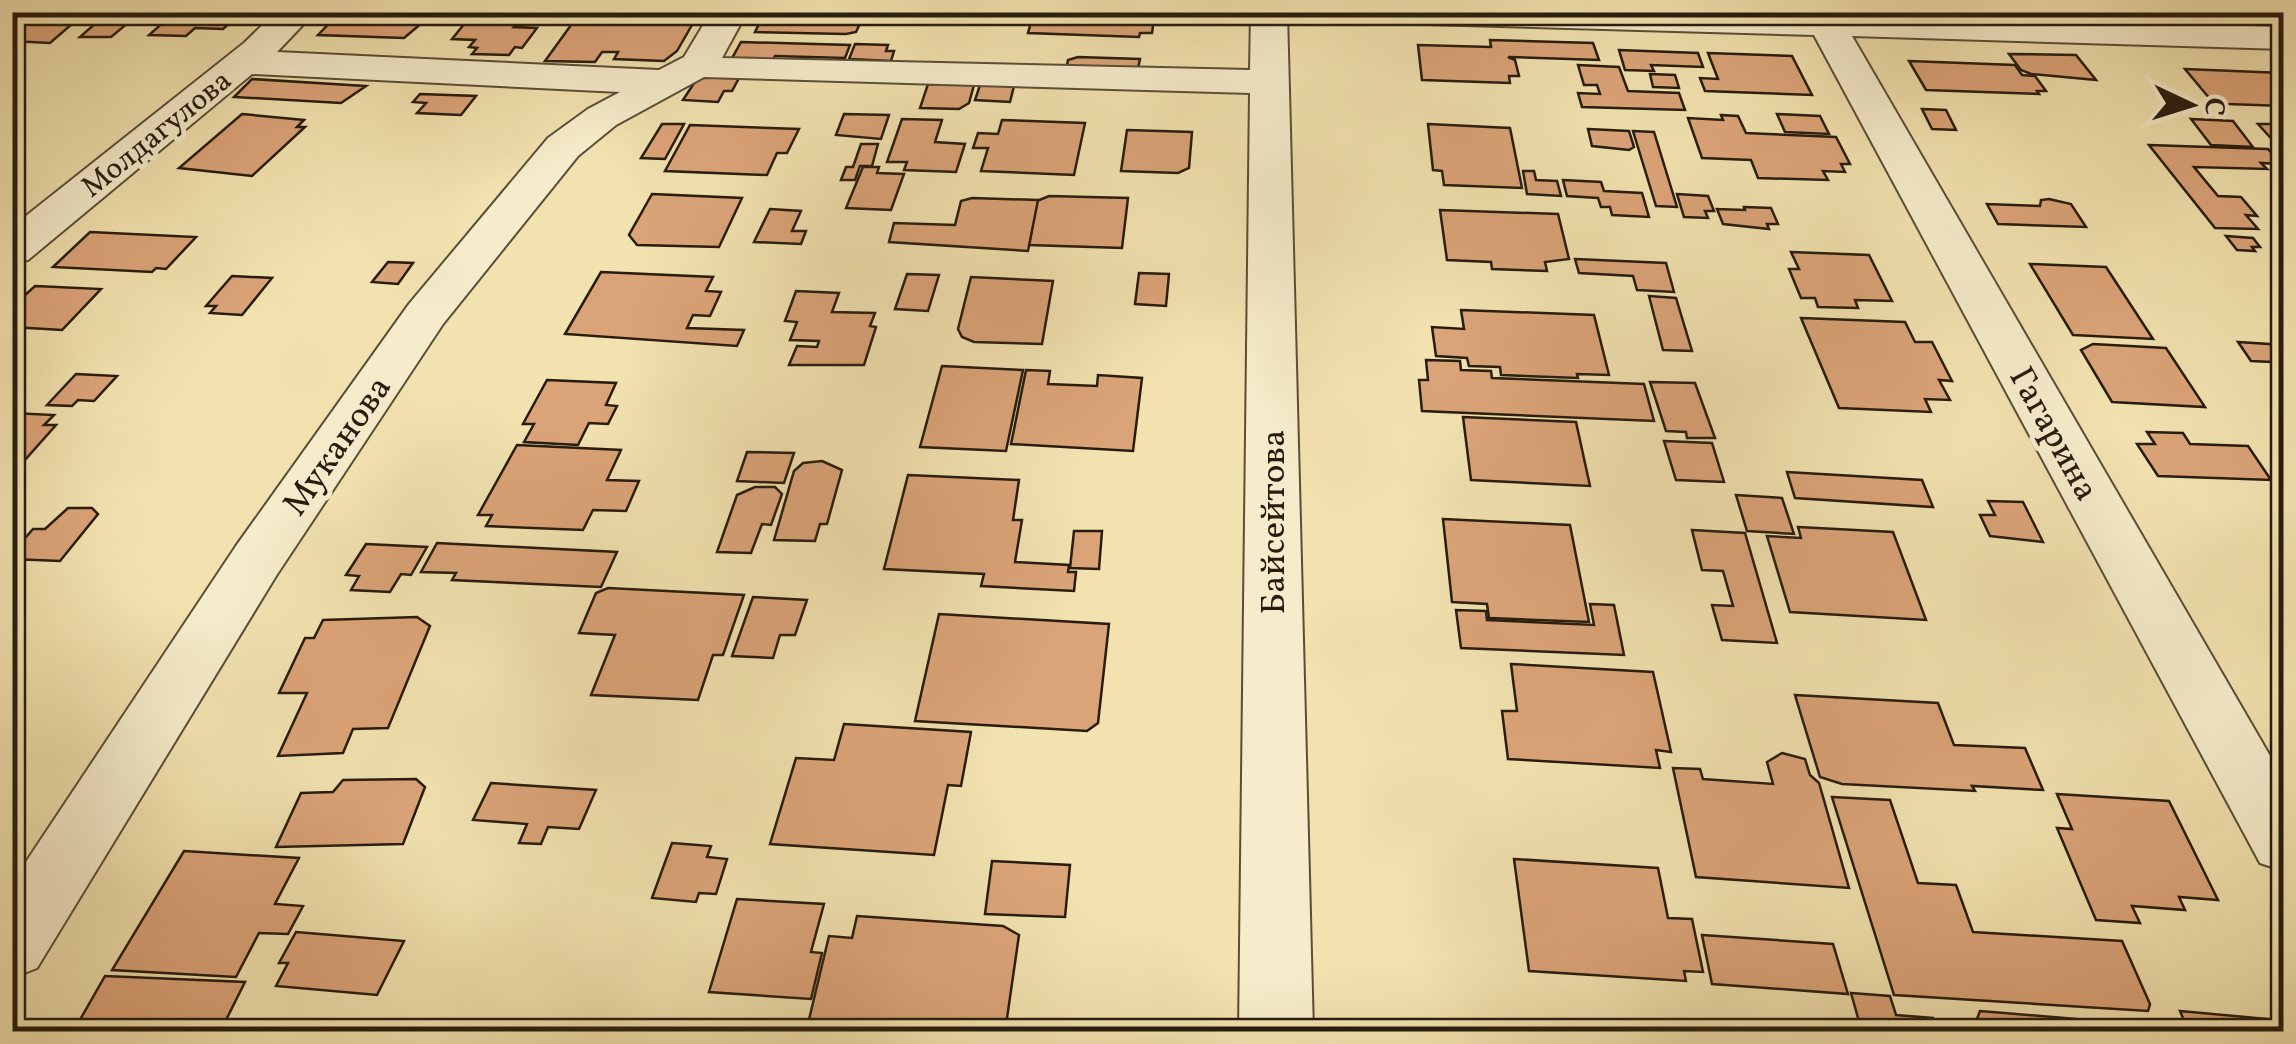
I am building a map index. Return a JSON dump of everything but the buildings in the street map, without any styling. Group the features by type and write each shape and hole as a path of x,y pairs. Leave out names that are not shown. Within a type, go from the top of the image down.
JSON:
{"street":[{"name":"Молдагулова","path":"12,250 244,62 298,12"},
{"name":"Муканова","path":"12,945 256,561 426,314 563,148 602,117 680,74 728,12"},
{"name":"Байсейтова","path":"1268,12 1276,1032"},
{"path":"1392,12 2284,38"},
{"name":"Гагарина","path":"1827,25 2284,842"},
{"path":"244,62 680,74 722,69 1269,82"}]}
